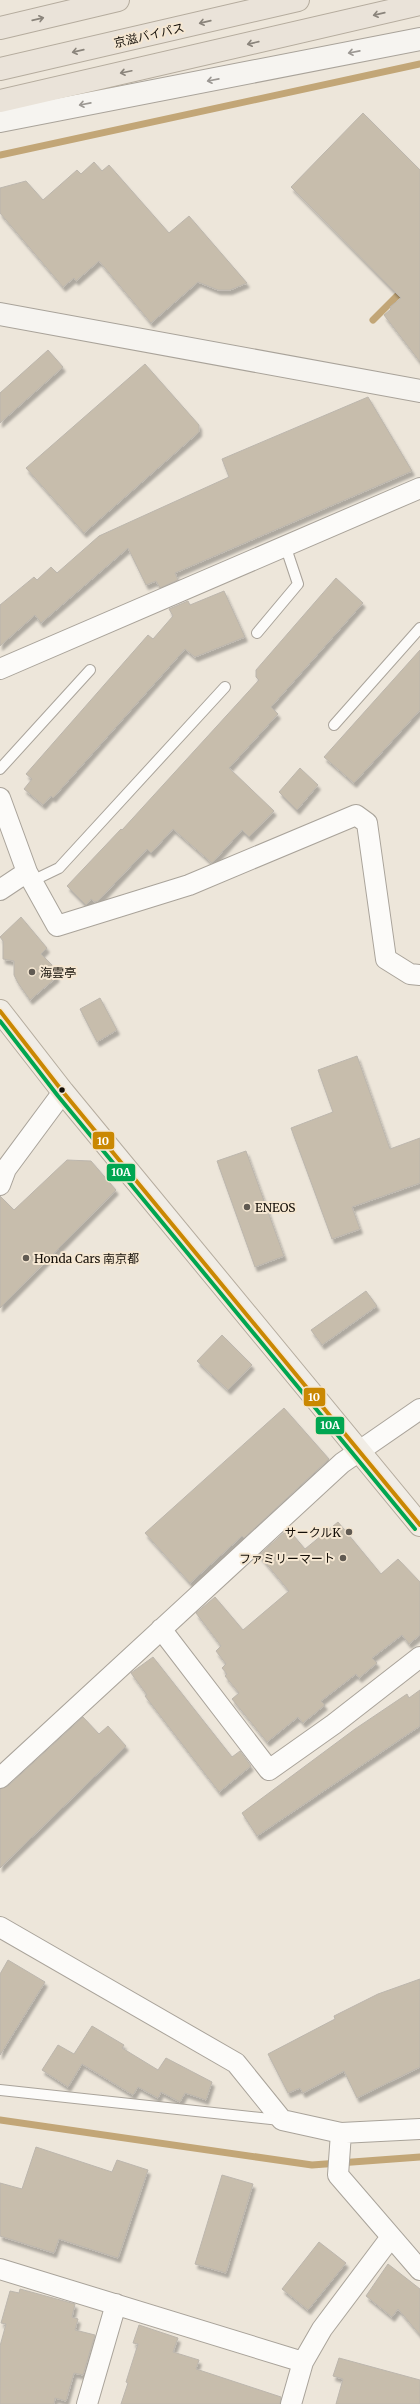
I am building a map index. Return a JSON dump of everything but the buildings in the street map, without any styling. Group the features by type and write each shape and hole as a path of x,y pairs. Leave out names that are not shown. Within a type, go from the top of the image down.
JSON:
{"highway":[{"path":"0,28 118,0"},
{"name":"京滋バイパス","path":"0,69 298,0"},
{"path":"0,101 419,4"}],"main road":[{"path":"0,1011 63,1092 420,1525"}],"street":[{"path":"0,121 420,39"},
{"path":"0,314 420,392"},
{"path":"0,669 420,488"},
{"path":"0,798 30,876 57,926 189,885 356,815 367,823 386,959 410,974 420,975"},
{"path":"0,890 30,876"},
{"path":"0,1186 6,1169 63,1092"},
{"path":"0,1778 342,1463 420,1409"},
{"path":"161,1630 269,1770 334,1724 420,1657"},
{"path":"0,1927 236,2063 282,2120 340,2137 420,2129"},
{"path":"340,2137 338,2175 420,2270"},
{"path":"291,2404 303,2362 322,2329 391,2237"},
{"path":"0,2269 303,2362"},
{"path":"87,2404 116,2304"}],"lane":[{"path":"257,633 298,584 285,545"},
{"path":"334,725 420,628"},
{"path":"0,769 90,670"},
{"path":"30,876 59,868 225,687"},
{"path":"0,2090 282,2120"}],"waterway":[{"path":"0,155 420,64"},
{"path":"373,320 404,289"},
{"path":"0,2120 312,2165 420,2157"}],"transit line":[{"name":"10","path":"0,1011 63,1092 420,1525"},
{"name":"10A","path":"0,1021 58,1096 415,1529"}],"place":[{"name":"海雲亭","path":"32,972"},
{"name":"ENEOS","path":"247,1207"},
{"name":"Honda Cars 南京都","path":"26,1258"},
{"name":"サークルK","path":"349,1532"},
{"name":"ファミリーマート","path":"343,1558"}]}
